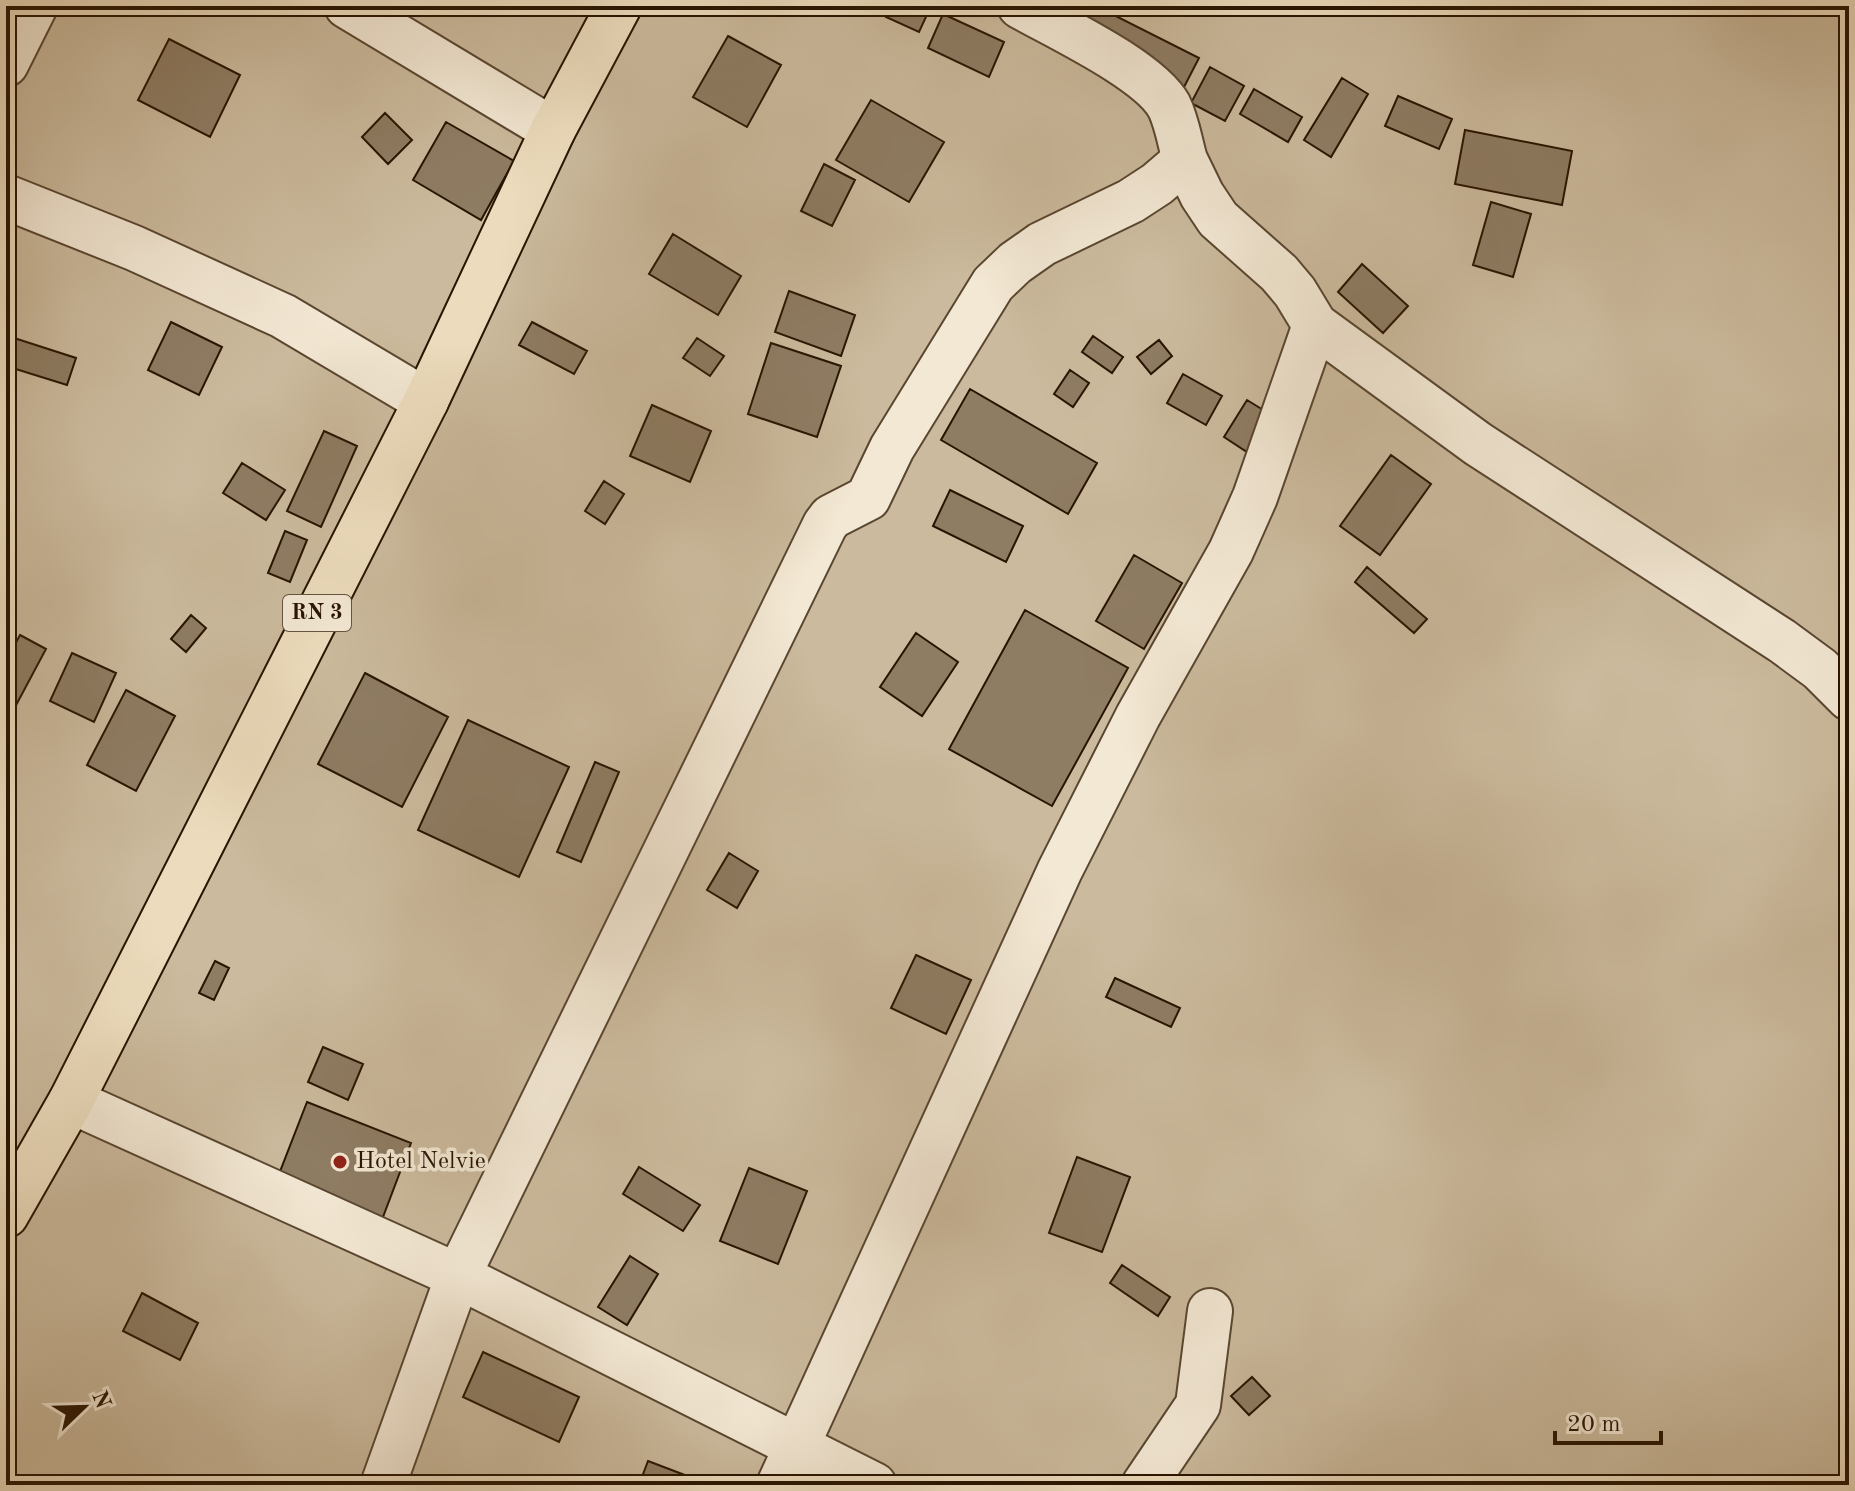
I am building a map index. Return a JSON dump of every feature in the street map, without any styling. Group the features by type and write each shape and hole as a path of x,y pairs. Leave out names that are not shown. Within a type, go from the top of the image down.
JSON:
{"highway":[{"name":"RN 3","path":"6,1215 71,1101 426,401 553,130 619,6"}],"street":[{"path":"6,64 35,6"},
{"path":"347,6 553,130"},
{"path":"1020,6 1136,72 1156,87 1170,108 1185,160 1218,219 1279,273 1315,325 1478,444 1782,641 1820,669 1849,698"},
{"path":"383,1485 458,1276 825,525 831,517 868,498 892,448 993,284 1042,244 1131,201 1185,160"},
{"path":"6,197 134,248 283,316 426,401"},
{"path":"779,1485 1060,870 1138,716 1231,551 1255,497 1315,325"},
{"path":"71,1101 458,1276 874,1485"},
{"path":"1144,1485 1198,1405 1210,1311"}],"shaded area":[{"path":"6,6 1849,6 1849,1485 6,1485"}],"building":[{"path":"891,6 931,6 919,32 886,17"},
{"path":"1050,6 1096,6 1199,58 1183,89"},
{"path":"943,14 1004,42 989,77 928,48"},
{"path":"728,36 781,65 747,127 693,97"},
{"path":"169,39 240,75 210,137 138,100"},
{"path":"1210,67 1244,86 1225,121 1191,103"},
{"path":"1342,78 1368,94 1331,157 1304,140"},
{"path":"1254,89 1302,117 1288,142 1240,114"},
{"path":"1398,96 1452,119 1439,149 1385,126"},
{"path":"871,100 944,142 909,202 836,160"},
{"path":"385,113 412,140 388,164 362,137"},
{"path":"446,122 514,161 481,220 413,180"},
{"path":"1465,130 1572,151 1562,205 1455,184"},
{"path":"824,164 855,180 832,226 801,211"},
{"path":"1491,202 1531,214 1513,277 1473,265"},
{"path":"673,234 741,276 718,315 649,274"},
{"path":"1362,264 1408,306 1383,333 1338,292"},
{"path":"789,291 855,315 841,356 775,332"},
{"path":"171,322 222,347 199,395 148,370"},
{"path":"532,322 587,351 574,374 519,345"},
{"path":"1093,336 1123,357 1112,373 1082,352"},
{"path":"11,337 76,358 67,385 6,366"},
{"path":"697,338 724,356 710,376 683,358"},
{"path":"1159,340 1172,356 1151,374 1137,357"},
{"path":"771,343 841,366 817,437 748,414"},
{"path":"1070,370 1089,383 1073,407 1054,394"},
{"path":"1183,374 1222,396 1206,425 1167,403"},
{"path":"970,389 1097,463 1068,514 941,440"},
{"path":"1247,400 1273,416 1250,454 1224,437"},
{"path":"652,405 711,431 690,482 630,456"},
{"path":"324,431 357,446 321,527 287,511"},
{"path":"1391,455 1431,484 1380,555 1340,526"},
{"path":"242,463 285,490 266,520 223,493"},
{"path":"604,481 624,494 605,524 585,511"},
{"path":"950,490 1023,526 1006,562 933,526"},
{"path":"285,531 307,540 290,582 268,573"},
{"path":"1134,555 1182,583 1144,649 1096,621"},
{"path":"1367,567 1427,619 1414,633 1355,582"},
{"path":"1025,610 1128,668 1052,806 949,749"},
{"path":"191,615 206,628 186,652 171,639"},
{"path":"916,633 958,662 922,716 880,687"},
{"path":"20,635 46,649 6,724 6,661"},
{"path":"72,653 116,673 94,722 50,701"},
{"path":"365,673 448,717 402,807 318,764"},
{"path":"126,690 175,716 136,791 87,765"},
{"path":"468,720 569,767 519,877 418,830"},
{"path":"595,762 619,772 581,862 557,852"},
{"path":"729,853 758,871 737,908 707,890"},
{"path":"916,955 971,980 946,1034 891,1008"},
{"path":"215,961 229,968 214,1000 199,993"},
{"path":"1115,978 1180,1008 1171,1027 1106,997"},
{"path":"323,1047 363,1064 348,1100 308,1082"},
{"path":"307,1102 411,1143 372,1246 267,1205"},
{"path":"1077,1157 1130,1177 1102,1252 1049,1233"},
{"path":"639,1167 700,1205 683,1231 623,1194"},
{"path":"749,1168 807,1191 778,1264 720,1241"},
{"path":"630,1256 658,1274 627,1325 598,1307"},
{"path":"1122,1265 1170,1297 1158,1316 1110,1283"},
{"path":"142,1293 198,1323 180,1360 123,1331"},
{"path":"483,1352 579,1397 559,1442 463,1397"},
{"path":"1252,1377 1270,1396 1249,1415 1231,1396"},
{"path":"648,1461 711,1485 639,1485"}],"place":[{"name":"Hotel Nelvie","path":"340,1162"}]}
